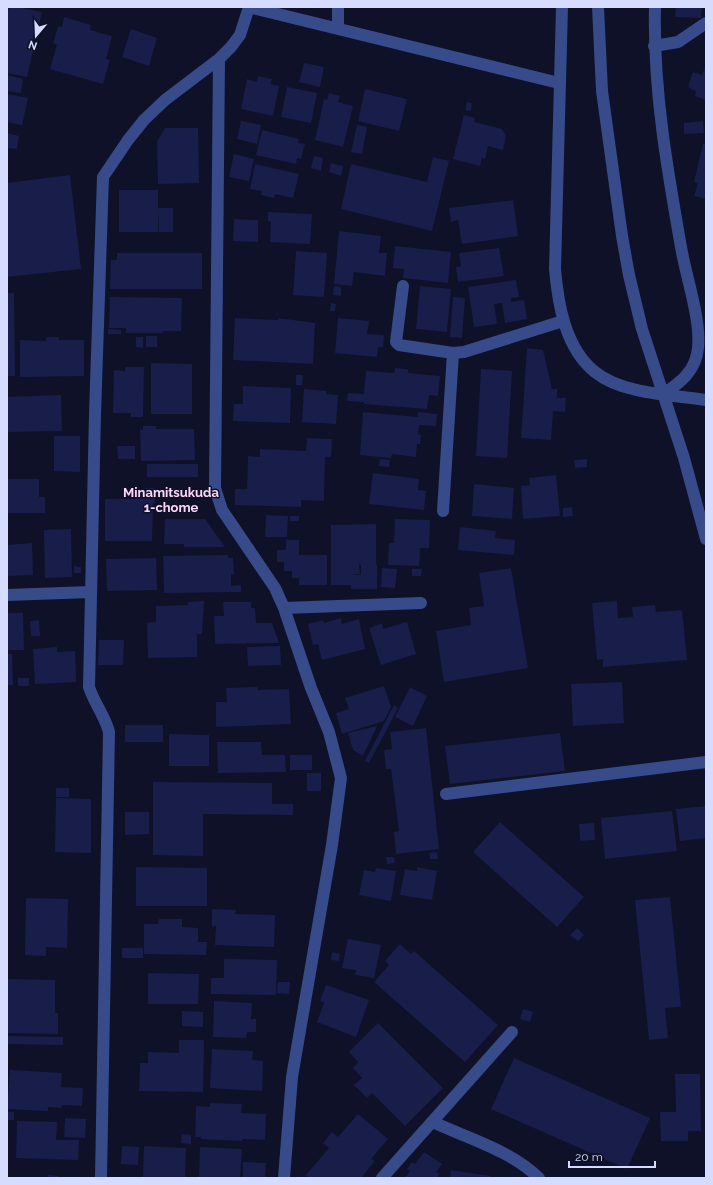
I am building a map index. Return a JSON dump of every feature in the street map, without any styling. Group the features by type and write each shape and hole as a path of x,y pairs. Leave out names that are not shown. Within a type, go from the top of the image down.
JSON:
{"street":[{"path":"101,1178 109,732 107,723 92,698 89,687 90,592 103,177 128,140 144,120 165,100 219,59 240,35 249,7 559,83"},
{"path":"338,7 338,29"},
{"path":"562,7 555,269 557,296 563,320 577,351 594,371 611,381 634,389 706,400"},
{"path":"598,7 602,91 622,236 642,329 706,539"},
{"path":"655,7 654,46 662,135 679,238 698,335 698,349 694,364 682,382 663,394"},
{"path":"654,46 678,42 706,23"},
{"path":"219,59 215,488 222,510 275,588 284,608 311,688 329,732 341,778 334,831 292,1077 284,1178"},
{"path":"403,286 396,342 399,345 453,353 476,348 563,320"},
{"path":"443,511 453,353"},
{"path":"7,595 90,592"},
{"path":"284,608 421,603"},
{"path":"446,794 706,762"},
{"path":"382,1178 512,1032"},
{"path":"433,1122 521,1162 539,1178"}],"building":[{"path":"9,7 18,7 42,12 27,77 7,73 7,15"},
{"path":"676,7 702,7 701,18 675,17"},
{"path":"64,17 91,25 90,30 112,36 106,59 110,60 103,84 50,69 57,44 53,44 58,26 62,27"},
{"path":"131,29 157,38 149,66 122,57"},
{"path":"304,63 324,67 320,87 299,82"},
{"path":"706,65 706,100 695,96 696,91 688,87 693,72 702,75"},
{"path":"7,75 23,79 21,93 7,91"},
{"path":"258,76 272,79 271,84 279,86 273,116 241,109 247,79 257,82"},
{"path":"287,87 317,93 311,123 281,117"},
{"path":"365,89 407,99 399,131 358,121"},
{"path":"329,93 340,96 338,102 353,106 343,147 315,140 324,99 327,100"},
{"path":"7,94 28,98 22,125 7,122"},
{"path":"467,102 472,103 471,111 465,110"},
{"path":"464,115 475,118 474,122 502,129 506,136 503,150 488,146 485,159 482,158 480,166 453,159"},
{"path":"241,121 261,125 257,144 237,139"},
{"path":"703,121 704,133 684,134 684,123"},
{"path":"357,125 367,127 362,154 351,152"},
{"path":"165,128 198,128 199,183 158,184 157,141"},
{"path":"262,130 299,139 298,143 305,144 301,159 297,158 296,164 256,155"},
{"path":"7,133 19,136 17,149 7,148"},
{"path":"703,144 706,144 706,199 694,196 698,183 694,182"},
{"path":"234,154 254,159 249,181 229,177"},
{"path":"314,156 323,158 321,171 311,168"},
{"path":"433,157 449,161 432,231 341,209 351,164 427,182"},
{"path":"331,163 343,166 341,176 329,172"},
{"path":"255,164 299,174 293,198 275,194 274,198 261,195 262,191 250,189"},
{"path":"70,175 81,269 7,277 7,183"},
{"path":"119,190 158,190 158,232 119,232"},
{"path":"513,200 518,236 462,244 458,220 451,222 449,208"},
{"path":"158,208 173,208 173,232 159,232"},
{"path":"268,212 312,214 310,244 270,242 271,222 268,221"},
{"path":"234,219 258,220 258,242 233,241"},
{"path":"339,231 381,236 379,253 387,253 385,276 354,272 352,286 334,284"},
{"path":"395,246 451,252 448,283 403,278 404,269 393,268"},
{"path":"499,248 504,276 458,282 456,267 461,266 459,253"},
{"path":"296,251 327,253 324,297 293,295"},
{"path":"117,253 202,253 202,289 110,289 111,260 117,260"},
{"path":"516,280 519,297 511,298 511,302 524,300 527,319 505,323 502,303 494,304 497,324 474,327 468,287"},
{"path":"334,286 341,287 341,296 333,295"},
{"path":"420,286 451,289 447,332 416,329"},
{"path":"7,293 14,293 15,376 7,376"},
{"path":"110,297 182,298 181,331 163,331 163,333 126,333 126,328 109,328"},
{"path":"453,297 465,298 462,338 450,337"},
{"path":"331,303 336,304 335,311 330,311"},
{"path":"235,318 278,320 278,318 315,323 313,364 233,360"},
{"path":"338,318 369,321 367,334 384,335 383,347 378,347 377,357 335,353"},
{"path":"108,329 121,330 121,334 108,334"},
{"path":"146,336 157,336 157,347 146,347"},
{"path":"46,337 59,337 59,340 84,340 84,376 20,377 20,340 46,341"},
{"path":"136,337 143,337 143,348 136,347"},
{"path":"527,348 543,350 552,389 557,389 557,398 566,398 565,412 553,411 551,440 521,438"},
{"path":"151,363 192,364 192,414 151,414"},
{"path":"125,367 144,367 143,417 131,417 131,413 113,413 114,370 125,371"},
{"path":"395,368 408,369 408,373 440,376 438,396 429,395 427,409 364,404 364,402 347,401 348,393 364,394 366,371 394,373"},
{"path":"481,369 512,371 507,458 476,456"},
{"path":"296,375 303,375 302,385 296,385"},
{"path":"243,386 291,388 290,423 233,421 234,404 243,404"},
{"path":"304,389 326,391 326,394 338,395 336,424 302,422"},
{"path":"61,395 62,431 7,432 7,397"},
{"path":"363,412 418,417 418,412 437,414 436,426 419,425 418,434 421,435 420,444 417,444 416,457 392,454 391,458 360,455"},
{"path":"143,426 156,426 156,429 194,429 195,460 141,461 140,429 143,430"},
{"path":"54,436 80,436 80,472 54,471"},
{"path":"307,438 332,439 331,457 325,457 324,501 301,500 301,507 235,505 235,489 247,489 248,456 260,457 260,449 306,451"},
{"path":"117,446 135,446 135,459 118,459"},
{"path":"380,459 390,460 389,467 379,466"},
{"path":"587,459 587,467 575,468 574,460"},
{"path":"147,464 198,464 198,477 147,477"},
{"path":"373,473 419,479 418,490 426,491 424,510 369,504"},
{"path":"556,475 560,516 523,519 521,486 530,485 529,478"},
{"path":"7,479 39,479 39,497 45,497 45,513 7,513"},
{"path":"474,484 514,488 512,519 472,516"},
{"path":"146,488 155,488 152,541 105,541 105,499 136,499 136,492 146,492"},
{"path":"572,507 573,516 563,517 563,508"},
{"path":"266,515 288,516 287,537 265,537"},
{"path":"290,516 299,516 299,521 290,521"},
{"path":"165,519 205,519 225,547 184,547 184,544 164,544"},
{"path":"395,519 430,520 429,548 420,548 419,566 388,565 389,543 394,543"},
{"path":"376,524 377,589 351,589 351,585 331,585 331,525","holes":["359,565 361,565 361,575 351,574 360,574"]},
{"path":"460,527 496,531 495,538 515,540 514,555 458,550"},
{"path":"71,529 72,577 45,578 44,530"},
{"path":"286,540 299,540 299,555 327,555 327,585 299,585 299,578 292,578 292,571 284,571 284,562 277,562 277,550 286,550"},
{"path":"32,543 33,575 7,576 7,545"},
{"path":"228,555 228,558 233,558 234,574 231,574 231,586 241,585 241,592 164,593 163,556"},
{"path":"156,558 157,590 107,591 106,559"},
{"path":"74,566 81,567 81,573 74,573"},
{"path":"382,568 397,569 395,588 381,587"},
{"path":"511,568 528,668 444,682 436,631 471,625 469,608 484,606 479,573"},
{"path":"412,569 422,569 421,576 412,576"},
{"path":"204,601 202,634 197,634 197,657 148,658 147,623 156,622 156,606 188,605 188,602"},
{"path":"617,601 618,618 633,617 632,607 655,605 656,612 682,610 687,660 603,667 603,659 597,660 592,603"},
{"path":"223,602 251,602 251,608 255,608 256,623 272,623 279,643 215,644 214,616 224,616"},
{"path":"7,613 23,613 24,650 7,650"},
{"path":"341,618 342,624 359,619 365,649 322,660 318,644 313,645 308,624 323,620 324,623"},
{"path":"39,620 40,636 31,636 30,621"},
{"path":"407,622 416,654 381,665 369,628 382,623 383,629"},
{"path":"99,640 124,640 123,665 98,665"},
{"path":"280,646 281,665 248,666 247,647"},
{"path":"57,647 57,652 75,651 76,682 35,684 33,649"},
{"path":"7,654 12,654 13,685 7,685"},
{"path":"18,678 29,678 29,686 18,686"},
{"path":"622,682 624,723 573,726 571,684"},
{"path":"384,686 391,707 384,721 342,734 336,713 349,709 345,698"},
{"path":"257,687 258,690 289,689 291,724 216,727 216,702 227,702 226,688"},
{"path":"410,687 427,696 413,726 395,717"},
{"path":"394,705 398,708 369,763 365,761"},
{"path":"125,725 163,725 163,742 125,742"},
{"path":"377,726 363,756 353,750 348,733"},
{"path":"426,728 439,849 396,854 394,832 399,831 391,769 386,769 384,750 392,749 390,732"},
{"path":"560,733 565,771 450,784 445,746"},
{"path":"169,734 209,735 209,766 169,766"},
{"path":"217,742 261,742 262,755 285,755 286,772 218,773"},
{"path":"290,755 312,755 312,770 290,770"},
{"path":"307,773 321,773 321,791 307,791"},
{"path":"153,782 272,783 272,804 293,804 293,815 203,814 203,856 153,855"},
{"path":"56,788 69,788 69,797 56,797"},
{"path":"56,798 91,799 91,853 55,852"},
{"path":"706,806 706,838 680,841 676,809"},
{"path":"672,811 677,851 605,859 601,818"},
{"path":"125,812 149,812 149,834 125,835"},
{"path":"500,822 584,897 557,927 473,852"},
{"path":"594,823 595,840 580,841 579,824"},
{"path":"437,852 438,859 430,859 429,853"},
{"path":"386,857 394,857 395,863 387,864"},
{"path":"136,867 207,868 207,906 136,906"},
{"path":"417,867 437,871 432,900 400,895 405,869 417,871"},
{"path":"376,868 396,871 391,901 359,895 364,870 375,872"},
{"path":"670,897 681,1007 665,1008 668,1038 649,1040 635,900"},
{"path":"26,898 68,899 67,948 46,947 46,956 25,955"},
{"path":"212,909 236,910 235,914 275,915 274,947 215,945 216,926 212,927"},
{"path":"159,919 182,919 182,927 198,928 198,942 207,942 206,955 144,954 144,924 158,924"},
{"path":"577,928 584,935 578,941 570,935"},
{"path":"348,939 381,945 374,978 355,975 356,970 342,968"},
{"path":"400,944 411,954 414,951 498,1025 465,1062 374,982 389,965 385,961"},
{"path":"122,948 143,948 143,958 122,958"},
{"path":"332,952 340,954 339,961 331,960"},
{"path":"224,959 277,960 276,995 211,994 211,978 224,978"},
{"path":"148,973 199,974 198,1004 148,1004"},
{"path":"7,979 55,980 55,1013 58,1013 58,1034 7,1033"},
{"path":"278,982 290,982 289,994 277,993"},
{"path":"326,985 369,1000 356,1037 317,1022 324,1003 320,1001"},
{"path":"214,1001 252,1003 251,1019 256,1019 256,1032 247,1032 246,1038 213,1037"},
{"path":"523,1009 533,1012 530,1022 520,1019"},
{"path":"182,1011 203,1012 203,1027 182,1026"},
{"path":"378,1023 443,1088 405,1126 372,1093 367,1098 354,1085 362,1078 353,1068 358,1062 349,1052"},
{"path":"7,1036 63,1037 63,1045 7,1044"},
{"path":"179,1040 204,1040 203,1092 139,1091 140,1063 148,1063 148,1052 179,1053"},
{"path":"212,1049 253,1051 252,1060 263,1061 262,1091 210,1088"},
{"path":"514,1058 650,1118 627,1169 491,1109"},
{"path":"10,1070 62,1073 61,1087 83,1088 82,1106 62,1105 61,1108 48,1107 48,1111 7,1109"},
{"path":"675,1074 700,1074 701,1131 688,1131 688,1141 661,1141 660,1112 676,1112"},
{"path":"210,1103 242,1104 241,1113 266,1114 265,1140 242,1139 242,1141 201,1139 201,1137 195,1137 196,1106 210,1107"},
{"path":"8,1112 14,1112 14,1120 7,1120"},
{"path":"358,1114 388,1139 371,1159 375,1161 361,1178 309,1178 306,1175 329,1148 323,1143 332,1132 338,1137"},
{"path":"65,1118 86,1119 85,1138 64,1137"},
{"path":"17,1121 57,1122 56,1140 79,1140 78,1160 16,1158"},
{"path":"182,1134 191,1135 191,1144 181,1143"},
{"path":"122,1146 139,1147 138,1165 121,1164"},
{"path":"144,1146 186,1148 185,1178 143,1178"},
{"path":"200,1147 242,1149 240,1178 199,1178"},
{"path":"424,1152 442,1164 436,1172 439,1174 437,1178 405,1178 410,1171 407,1169 412,1162 415,1164"},
{"path":"243,1162 266,1163 265,1178 243,1178"},
{"path":"451,1170 490,1176 490,1178 450,1178"},
{"path":"48,1175 58,1176 58,1178 47,1178"}],"district":[{"name":"Minamitsukuda 1-chome","path":"171,500"}]}
